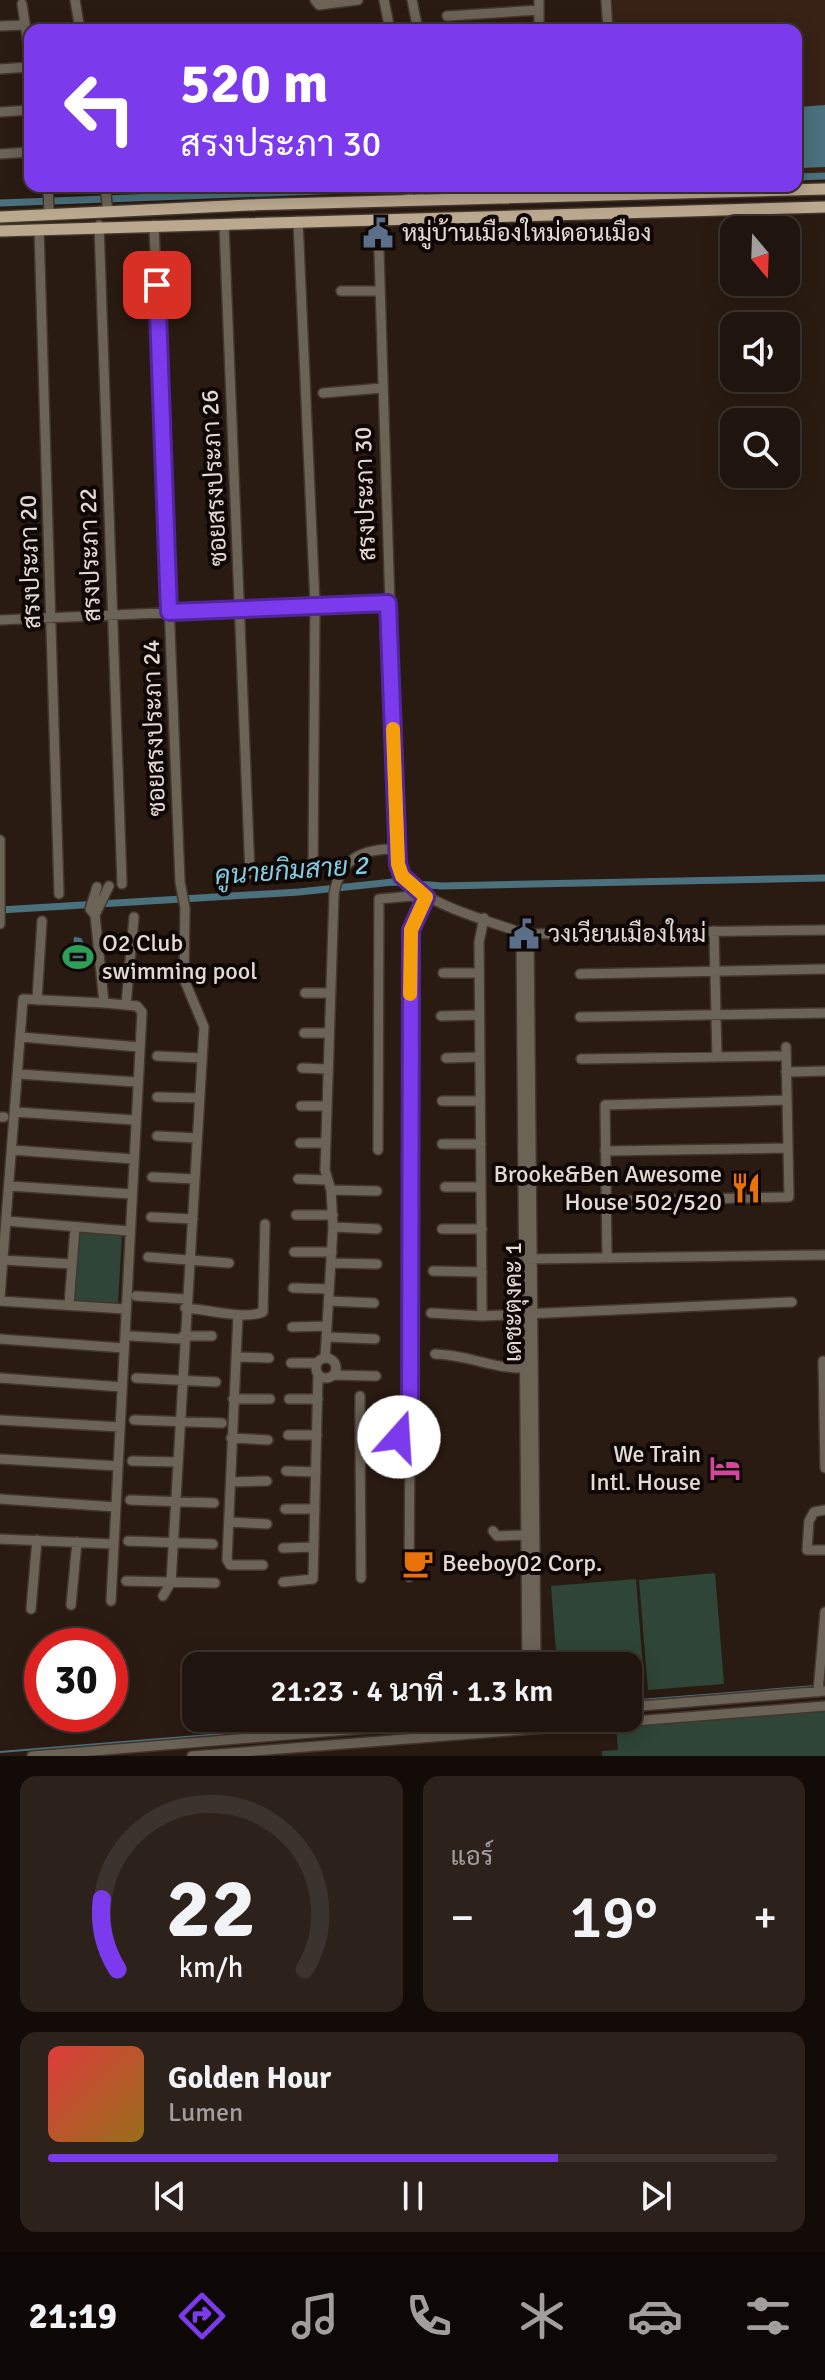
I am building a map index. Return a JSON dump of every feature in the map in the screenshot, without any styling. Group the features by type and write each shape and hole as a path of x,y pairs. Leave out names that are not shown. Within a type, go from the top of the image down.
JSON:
{"main road":[{"path":"802,189 825,189"},
{"path":"0,217 48,201 476,192"},
{"path":"0,231 99,225 825,207"}],"street":[{"path":"75,0 79,24"},
{"path":"315,0 319,5 358,0"},
{"path":"384,0 389,24"},
{"path":"412,0 417,24"},
{"path":"606,0 608,24"},
{"path":"22,4 25,24"},
{"path":"447,16 539,5"},
{"path":"0,26 24,25"},
{"path":"0,69 24,67"},
{"path":"0,112 24,110"},
{"path":"0,154 24,152"},
{"name":"สรงประภา 30","path":"378,219 388,603 397,849 402,876 426,900 484,918 524,935"},
{"path":"298,221 315,604 313,871"},
{"name":"ซอยสรงประภา 26","path":"224,224 250,874"},
{"name":"สรงประภา 22","path":"99,225 122,884"},
{"name":"ซอยสรงประภา 24","path":"154,225 169,612 185,908 184,979 204,1025 185,1303 171,1582"},
{"name":"สรงประภา 20","path":"39,229 59,894"},
{"path":"341,291 378,291"},
{"path":"323,393 382,388"},
{"path":"0,620 388,603"},
{"path":"0,840 1,916"},
{"path":"283,1582 311,1582 314,1547 318,1375 327,1332 333,1227 331,1190 326,1180 326,1143 334,894 338,875 347,860 358,854 397,849"},
{"path":"103,889 95,911 104,1003"},
{"path":"378,1150 379,899 412,896 426,900 411,930 409,1577"},
{"path":"126,1005 134,917"},
{"path":"482,1316 479,933 484,918"},
{"path":"37,1000 42,921"},
{"path":"524,935 825,930"},
{"path":"714,931 717,1057"},
{"name":"เดชะตุงคะ 1","path":"524,935 536,1652"},
{"path":"580,974 825,969"},
{"path":"443,973 479,973"},
{"path":"305,993 330,993"},
{"path":"111,1601 142,1012 137,1006 23,999 0,1299 125,1309"},
{"path":"580,1017 825,1013"},
{"path":"441,1016 479,1015"},
{"path":"304,1033 329,1033"},
{"path":"21,1037 139,1047"},
{"path":"606,1201 786,1198 789,1195 786,1047"},
{"path":"157,1056 202,1058"},
{"path":"581,1059 779,1056"},
{"path":"446,1058 480,1057"},
{"path":"302,1068 328,1069"},
{"path":"786,1072 825,1071"},
{"path":"18,1074 136,1082"},
{"path":"157,1097 199,1098"},
{"path":"607,1258 604,1108 609,1103 787,1100"},
{"path":"442,1101 480,1101"},
{"path":"301,1106 327,1106"},
{"path":"15,1112 134,1120"},
{"path":"157,1136 197,1138"},
{"path":"300,1143 326,1143"},
{"path":"442,1144 481,1144"},
{"path":"605,1151 788,1148"},
{"path":"12,1150 133,1159"},
{"path":"152,1177 195,1179"},
{"path":"298,1179 326,1180"},
{"path":"9,1186 131,1194"},
{"path":"445,1187 481,1187"},
{"path":"331,1190 377,1191"},
{"path":"296,1215 333,1215"},
{"path":"151,1217 193,1219"},
{"path":"6,1221 129,1231"},
{"path":"136,1296 238,1315 263,1312 265,1224"},
{"path":"69,1305 75,1227"},
{"path":"333,1227 377,1229"},
{"path":"442,1229 482,1229"},
{"path":"294,1252 377,1264"},
{"path":"528,1259 825,1255"},
{"path":"148,1257 229,1263"},
{"path":"3,1260 72,1264"},
{"path":"433,1271 482,1272"},
{"path":"293,1288 329,1289"},
{"path":"329,1301 374,1303"},
{"path":"431,1313 482,1316 792,1302"},
{"name":"เดชะตุงคะ 1","path":"527,1652 524,1368 528,1314"},
{"path":"238,1315 228,1563 263,1565"},
{"path":"292,1327 375,1339"},
{"path":"131,1336 212,1336"},
{"path":"0,1339 124,1348"},
{"path":"435,1354 464,1355 486,1366 524,1368"},
{"path":"237,1357 269,1358"},
{"path":"291,1363 321,1360 335,1365 333,1375"},
{"path":"823,1361 825,1468"},
{"path":"318,1375 327,1378 333,1375 376,1376"},
{"path":"0,1378 122,1387"},
{"path":"136,1378 216,1382"},
{"path":"360,1396 361,1578"},
{"path":"233,1399 270,1399"},
{"path":"289,1399 318,1399"},
{"path":"0,1420 120,1427"},
{"path":"134,1420 222,1423"},
{"path":"398,1434 402,1427 410,1428"},
{"path":"360,1433 398,1434 404,1441 410,1439"},
{"path":"288,1435 317,1435"},
{"path":"231,1438 268,1440"},
{"path":"0,1459 118,1466"},
{"path":"132,1461 177,1462"},
{"path":"286,1471 316,1472"},
{"path":"231,1482 267,1481"},
{"path":"0,1499 116,1507"},
{"path":"130,1500 214,1503"},
{"path":"285,1509 315,1509"},
{"path":"825,1510 814,1512 809,1521 807,1550 825,1550"},
{"path":"229,1522 267,1524"},
{"path":"493,1531 497,1536 526,1535"},
{"path":"0,1539 114,1544"},
{"path":"31,1609 37,1540"},
{"path":"128,1541 213,1544"},
{"path":"71,1605 77,1542"},
{"path":"283,1548 314,1547"},
{"path":"126,1581 215,1583"},
{"path":"163,1596 171,1582"},
{"path":"642,1706 820,1689 825,1612"},
{"path":"661,1704 662,1718"},
{"path":"192,1756 825,1706"},
{"path":"32,1756 113,1753 342,1732"}],"shaded area":[{"path":"612,0 825,0 825,173 802,174 802,24 613,24"}],"green space":[{"path":"78,1231 122,1235 118,1303 73,1300"},
{"path":"715,1573 724,1684 648,1690 639,1580"},
{"path":"636,1579 642,1652 556,1652 551,1586"},
{"path":"825,1708 825,1756 602,1756 602,1751 618,1750 617,1732 642,1732 642,1723"}],"water":[{"path":"825,105 825,167 802,168 802,107"},
{"name":"O2 Club swimming pool","path":"74,937 81,938 85,945 83,970 71,969"}],"waterway":[{"path":"802,177 825,176"},
{"path":"0,203 291,192"},
{"name":"คูนายกิมสาย 2","path":"0,910 299,892 393,882 442,886 825,878"},
{"path":"642,1700 816,1686"},
{"path":"0,1752 248,1732"}],"slow traffic":[{"path":"393,729 398,864 402,876 426,897 426,903 411,930 410,994"}],"place":[{"name":"หมู่บ้านเมืองใหม่ดอนเมือง","path":"378,233"},
{"name":"วงเวียนเมืองใหม่","path":"524,934"},
{"name":"O2 Club swimming pool","path":"78,957"},
{"name":"Brooke&Ben Awesome House 502/520","path":"746,1188"},
{"name":"We Train Intl. House","path":"725,1468"},
{"name":"Beeboy02 Corp.","path":"418,1563"}],"route":[{"path":"157,285 169,612 388,603 398,864 402,876 426,897 426,903 411,930 410,1428 400,1429 399,1437"}]}
